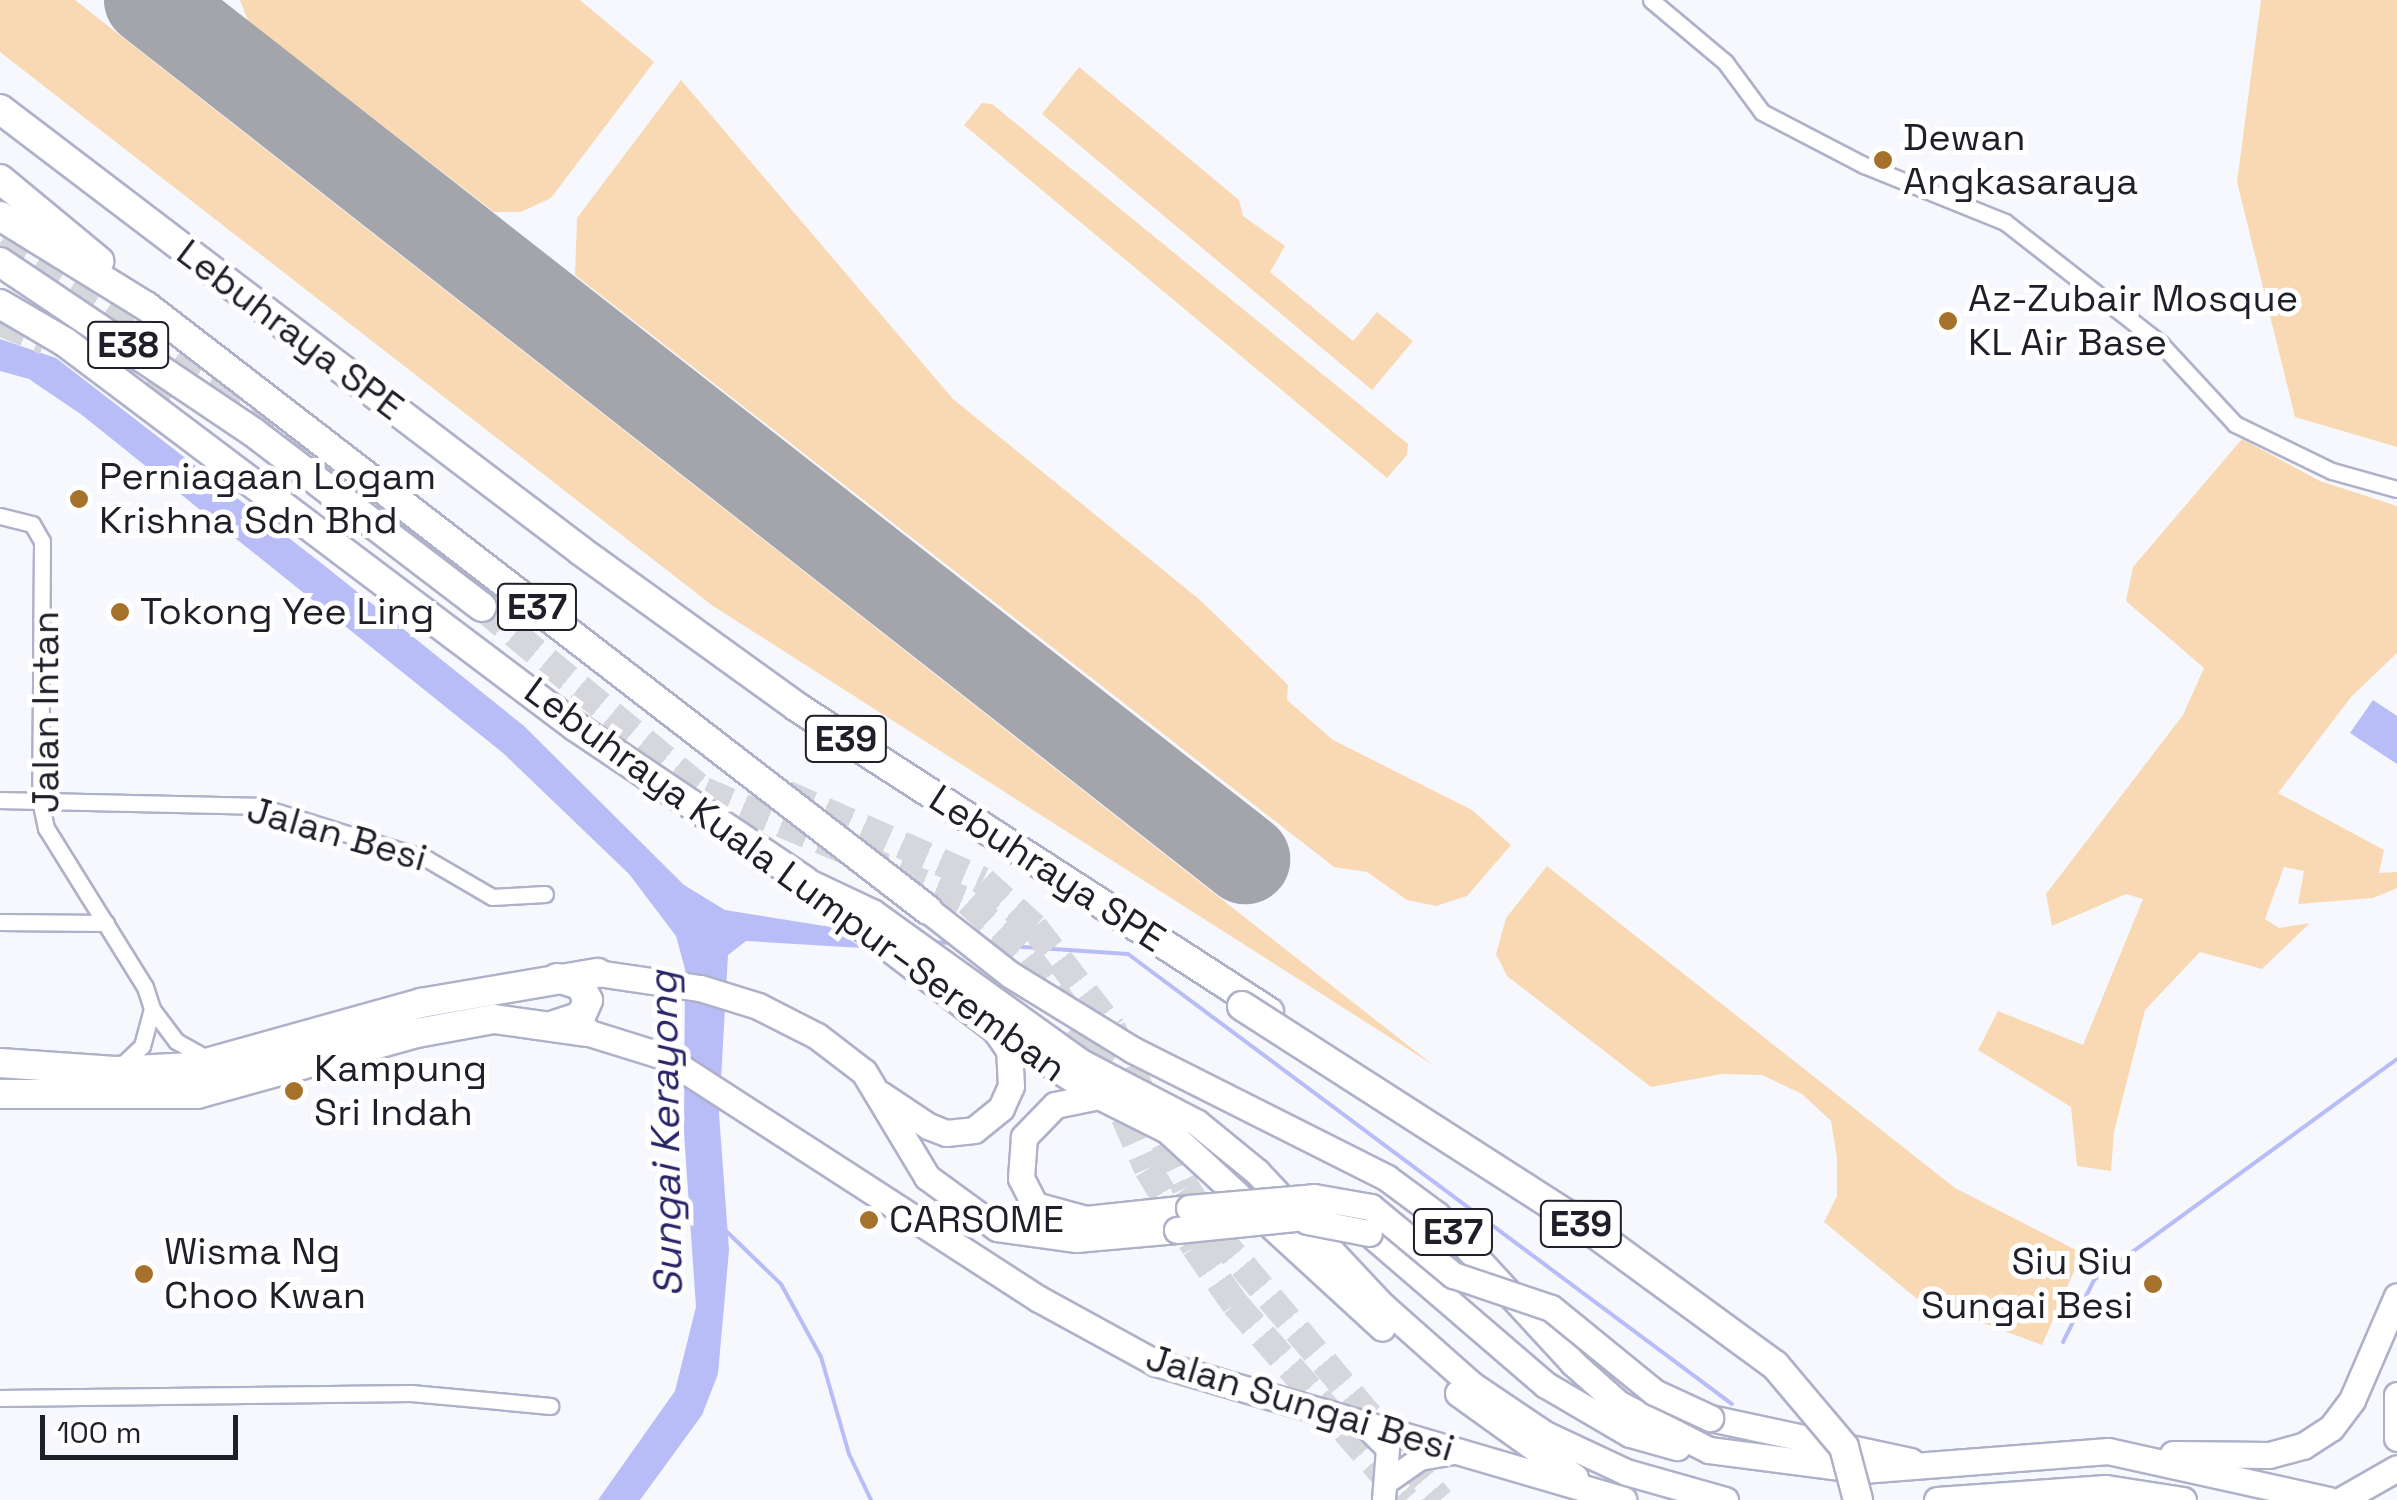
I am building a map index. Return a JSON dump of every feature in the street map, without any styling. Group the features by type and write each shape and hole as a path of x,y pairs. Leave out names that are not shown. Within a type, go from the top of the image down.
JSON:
{"highway":[{"name":"Lebuhraya SPE","path":"0,109 581,552 796,707 1584,1216 1780,1358 1828,1401 1854,1441 1868,1500"},
{"name":"Lebuhraya SPE","path":"0,120 791,716 1582,1224 1775,1366 1844,1447 1858,1500"},
{"path":"0,179 146,306"},
{"name":"Lebuhraya Kuala Lumpur–Seremban","path":"0,216 146,306 928,910"},
{"name":"E38","path":"0,262 252,432 482,607"},
{"name":"Lebuhraya Kuala Lumpur–Seremban","path":"0,304 65,342 576,726 804,880"},
{"path":"180,398 252,432"},
{"path":"0,1063 115,1071 216,1062 421,1003 597,972"},
{"path":"554,978 580,985 588,1000 581,1016 554,1025"},
{"name":"Jalan Sungai Besi","path":"0,1094 198,1094 462,1023 554,1025 586,1032"}],"main road":[{"name":"Lebuhraya Kuala Lumpur–Seremban","path":"804,880 831,906 945,977 994,1029 1099,1096 1167,1130 1383,1328 1557,1469 1626,1500"},
{"path":"804,880 872,912 945,977 1081,1062 1196,1122 1257,1172 1382,1305 1472,1384 1584,1454 1725,1500"},
{"name":"E37","path":"928,910 1012,975 1133,1050 1387,1178 1437,1215 1619,1404 1709,1450 1843,1468 1927,1466 2108,1451 2329,1500"},
{"path":"597,972 661,978 758,1006 842,1052 880,1094 927,1176 997,1228 1076,1239 1183,1219 1348,1200 1371,1207 1453,1276 1551,1308 1654,1392 1710,1418 1868,1448 1927,1466"},
{"path":"880,1094 928,1126 946,1133 974,1130 1001,1108 1011,1086 1009,1050 994,1029"},
{"name":"Jalan Sungai Besi","path":"586,1032 662,1056 753,1108 1110,1341 1182,1372 1626,1500"},
{"path":"1099,1096 1055,1105 1024,1137 1021,1178 1035,1205 1046,1213 1086,1220 1339,1223 1370,1233 1514,1361 1584,1409 1665,1446 1709,1450"},
{"path":"1272,1220 1360,1216 1400,1233"},
{"path":"2108,1451 2269,1455 2303,1446 2331,1428 2352,1400 2397,1296"},
{"path":"2397,1395 2397,1438"},
{"path":"2341,1500 2397,1468"},
{"path":"1937,1500 2106,1488 2183,1500"}],"street":[{"path":"1651,0 1725,62 1762,112 1864,165 2005,222 2160,344 2235,424 2332,471 2397,489"},
{"name":"Jalan Intan","path":"0,516 18,516 42,541 46,573 40,800 57,854 106,923 152,1009 176,1041 216,1062"},
{"name":"Jalan Besi","path":"0,800 258,806 426,858 492,897 545,894"},
{"path":"0,922 106,923"},
{"path":"115,1071 142,1046 152,1009"},
{"path":"0,1398 411,1392 550,1406"},
{"path":"1364,1424 1388,1449 1387,1490"},
{"path":"1387,1490 1420,1458 1458,1452"}],"shaded area":[{"path":"0,0 75,0 1433,1065 713,606 0,52"},
{"path":"240,0 580,0 654,62 551,198 521,212 494,212 248,21"},
{"path":"2261,0 2397,0 2397,447 2295,417 2237,182"},
{"path":"1079,67 1239,200 1243,216 1285,246 1270,272 1353,341 1377,312 1413,341 1372,390 1042,114"},
{"path":"681,80 953,399 1200,600 1288,685 1287,700 1333,740 1472,810 1511,845 1467,896 1436,906 1407,900 1367,872 1334,867 575,275 577,218"},
{"path":"982,103 992,104 1408,444 1407,455 1387,478 964,125"},
{"path":"2242,439 2320,481 2397,506 2397,653 2351,697 2278,793 2384,850 2379,873 2397,872 2397,888 2373,898 2298,904 2304,871 2284,867 2265,919 2279,928 2310,923 2262,969 2200,952 2145,1010 2114,1132 2111,1171 2077,1166 2071,1107 1978,1050 1998,1011 2083,1045 2143,899 2126,894 2052,926 2046,894 2183,715 2204,668 2126,601 2133,567"},
{"path":"1547,866 1955,1188 2082,1253 2042,1345 1916,1298 1824,1222 1837,1196 1837,1158 1831,1121 1802,1094 1762,1075 1722,1074 1651,1087 1507,976 1496,954 1506,918"}],"water":[{"path":"0,339 56,358 325,566 524,726 684,885 725,910 831,927 862,948 746,941 728,955 719,1114 729,1250 718,1374 702,1415 640,1500 598,1500 675,1391 696,1307 684,1132 685,969 676,936 629,874 503,753 82,415 29,379 0,371"},
{"path":"2373,700 2397,716 2397,764 2350,733"}],"waterway":[{"path":"932,942 952,943"},
{"path":"992,945 1128,954 1732,1404"},
{"path":"2063,1342 2094,1280 2397,1059"},
{"path":"724,1229 781,1284 821,1357 849,1454 871,1500"}],"runway":[{"path":"149,0 1245,859"}],"tunnel":[{"path":"0,243 217,386 410,526"},
{"path":"0,322 45,341"},
{"path":"107,368 179,398"},
{"path":"482,607 704,791 968,902 1028,957 1090,1040 1148,1169 1195,1247 1235,1304 1406,1500"},
{"path":"786,794 983,881 1034,927 1112,1028 1186,1188 1216,1234 1440,1500"}],"place":[{"name":"Dewan Angkasaraya","path":"1883,160"},
{"name":"Az-Zubair Mosque KL Air Base","path":"1948,321"},
{"name":"Perniagaan Logam Krishna Sdn Bhd","path":"79,499"},
{"name":"Tokong Yee Ling","path":"120,612"},
{"name":"Kampung Sri Indah","path":"294,1091"},
{"name":"CARSOME","path":"869,1220"},
{"name":"Wisma Ng Choo Kwan","path":"144,1274"},
{"name":"Siu Siu Sungai Besi","path":"2153,1284"}],"water label":[{"name":"Sungai Kerayong","path":"666,1134"}]}
